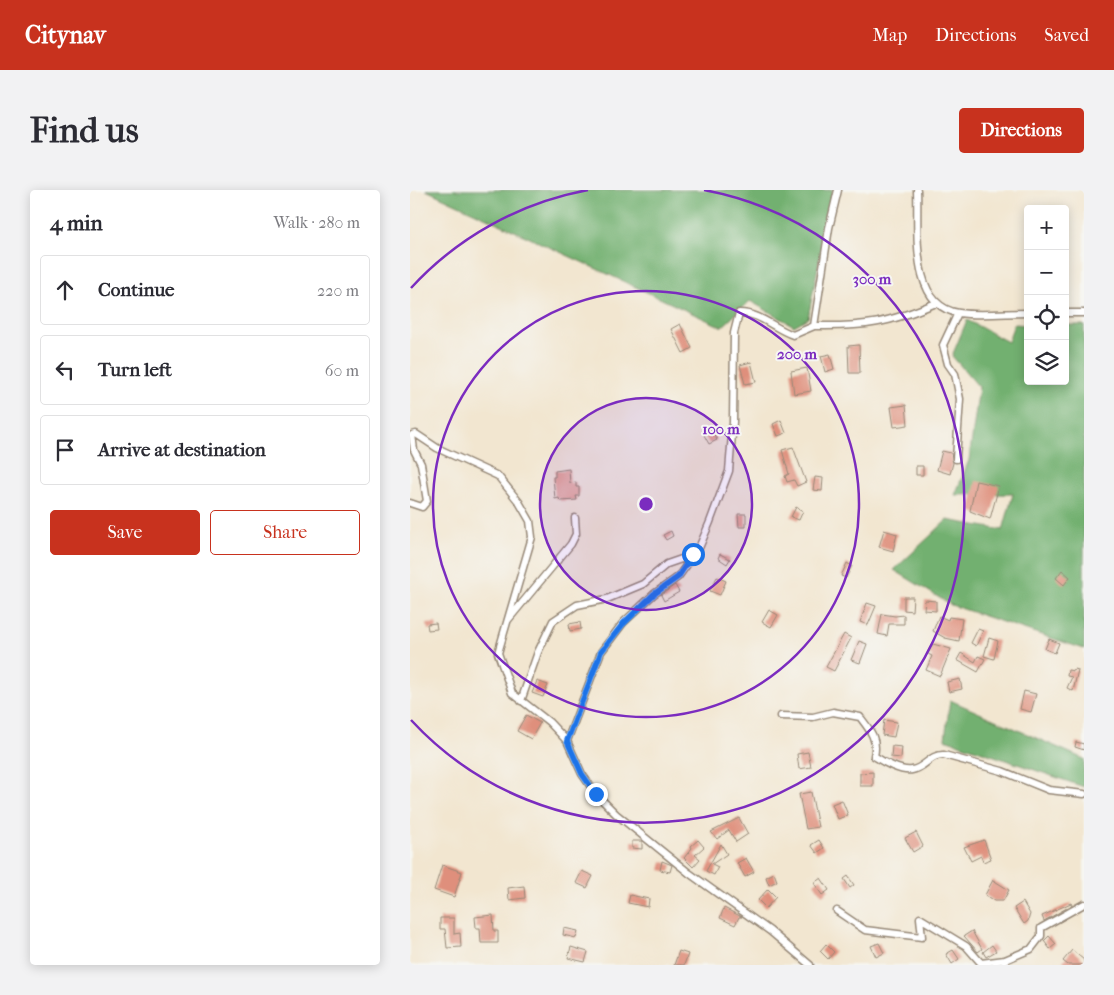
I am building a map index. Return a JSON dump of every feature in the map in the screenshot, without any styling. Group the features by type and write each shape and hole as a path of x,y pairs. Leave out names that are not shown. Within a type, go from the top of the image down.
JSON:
{"street":[{"path":"814,326 829,228 838,190"},
{"path":"917,190 916,247 926,285 936,303 958,313 1024,313"},
{"path":"567,741 601,652 623,624 654,594 678,577 699,548 729,471 733,422 734,333 739,313 757,315 777,330 793,335 814,326 872,325 898,319 936,303"},
{"path":"956,459 960,399 955,374 948,364 943,345 958,313"},
{"path":"1069,313 1084,313"},
{"path":"410,502 422,507 427,501 421,464 411,439 412,435 416,434 437,448 498,476 530,521 532,537 498,653 509,689 520,701 549,722 567,741 582,774 596,794 616,814 690,874 770,931 810,965"},
{"path":"505,624 571,544 576,534 575,518"},
{"path":"520,701 538,652 553,622 577,605 607,599 643,584 667,564 693,554"},
{"path":"781,716 813,717 833,712 860,717 872,732 877,745 874,756 904,770 913,770 938,754 1002,772 1049,790 1084,794"},
{"path":"837,911 865,930 922,937 920,918 966,946 980,963 1005,960 1031,949 1041,936 1041,928 1084,904"}],"green space":[{"path":"426,190 833,190 808,318 794,326 750,301 722,327"},
{"path":"967,320 1008,342 1014,324 1024,325 1024,385 1069,385 1069,325 1084,325 1084,649 951,605 894,570 947,520 1003,530 1013,494 955,495 969,460 979,387 952,356"},
{"path":"950,700 1084,759 1084,787 945,739"}],"building":[{"path":"680,324 692,348 683,353 671,329"},
{"path":"859,345 860,373 849,373 848,346"},
{"path":"830,354 834,369 825,372 821,356"},
{"path":"751,362 756,382 745,384 740,365"},
{"path":"807,368 811,391 794,394 791,371"},
{"path":"906,405 908,425 894,427 891,407"},
{"path":"781,420 786,433 778,436 773,424"},
{"path":"712,431 717,440 709,444 704,435"},
{"path":"793,447 806,482 797,486 794,480 787,482 785,476 789,474 782,450"},
{"path":"942,451 951,453 953,463 950,474 937,470"},
{"path":"916,466 923,466 923,475 916,475"},
{"path":"569,469 570,483 576,482 576,487 579,487 579,496 576,496 577,500 560,501 559,498 555,499 553,477 555,477 555,471"},
{"path":"815,477 823,478 822,491 813,490"},
{"path":"976,481 999,486 990,519 970,511"},
{"path":"796,507 803,511 799,520 791,517"},
{"path":"738,514 746,514 746,527 739,527"},
{"path":"884,530 897,534 893,551 879,547"},
{"path":"671,531 673,536 666,540 663,535"},
{"path":"720,554 730,559 727,564 718,558"},
{"path":"847,563 852,566 846,578 841,576"},
{"path":"1062,570 1070,577 1064,585 1056,578"},
{"path":"717,577 726,581 720,595 710,591"},
{"path":"675,585 679,592 664,601 661,595"},
{"path":"904,597 913,597 912,611 904,610"},
{"path":"925,600 936,601 936,611 924,610"},
{"path":"867,603 876,606 868,625 860,622"},
{"path":"769,610 778,615 771,627 762,622"},
{"path":"882,614 904,615 904,624 889,624 887,636 878,634"},
{"path":"939,616 948,620 949,617 962,619 959,641 945,638 933,631"},
{"path":"580,622 581,629 570,631 569,624"},
{"path":"436,623 437,629 428,630 427,624"},
{"path":"978,629 983,631 976,646 971,643"},
{"path":"844,634 851,638 834,671 826,667"},
{"path":"989,638 998,641 994,659 984,656"},
{"path":"1049,639 1059,643 1055,653 1045,649"},
{"path":"859,641 867,644 860,663 851,660"},
{"path":"933,644 951,649 940,676 926,670 932,656 928,654"},
{"path":"961,653 975,662 978,656 985,659 978,672 957,660"},
{"path":"1075,669 1078,670 1073,691 1067,688 1072,677 1067,676 1068,670 1074,671"},
{"path":"960,679 962,689 949,692 947,682"},
{"path":"537,681 548,685 543,697 532,693"},
{"path":"1024,691 1036,694 1031,712 1020,709"},
{"path":"526,715 540,723 531,739 517,731"},
{"path":"884,720 897,722 894,737 882,735"},
{"path":"1076,742 1084,744 1084,750 1075,747"},
{"path":"892,746 902,747 901,758 891,757"},
{"path":"808,752 811,767 799,769 797,754"},
{"path":"873,772 873,786 860,786 860,773"},
{"path":"811,792 818,827 806,829 799,794"},
{"path":"842,800 848,815 838,819 832,804"},
{"path":"739,818 748,834 736,842 729,830 717,839 711,832"},
{"path":"916,832 923,846 913,852 905,838"},
{"path":"698,840 704,847 695,855 700,859 693,867 684,858 692,848 691,846"},
{"path":"819,840 824,848 817,853 811,845"},
{"path":"984,840 991,859 983,862 981,856 971,861 964,847"},
{"path":"632,841 642,841 642,849 632,848"},
{"path":"721,844 727,854 712,864 718,867 714,875 706,871"},
{"path":"746,858 754,872 745,877 737,863"},
{"path":"662,861 672,865 670,872 660,870"},
{"path":"442,865 462,872 454,897 434,890"},
{"path":"582,871 593,876 587,888 576,883"},
{"path":"774,873 777,881 769,885 766,877"},
{"path":"848,876 854,885 850,888 844,879"},
{"path":"821,878 829,890 822,895 814,883"},
{"path":"993,880 1009,890 1003,901 994,901 985,895"},
{"path":"524,886 525,898 509,900 508,888"},
{"path":"768,889 776,897 766,908 758,900"},
{"path":"630,895 649,899 648,907 628,903"},
{"path":"1023,902 1030,914 1028,921 1024,924 1014,908"},
{"path":"1071,903 1072,905 1044,921 1042,916"},
{"path":"724,908 742,917 739,917 735,925 720,918"},
{"path":"493,915 494,931 498,931 498,943 481,943 480,928 476,928 475,917"},
{"path":"440,918 454,918 454,934 460,933 461,947 447,948 445,929 440,929"},
{"path":"564,928 578,931 576,938 563,935"},
{"path":"972,931 982,949 978,952 964,936"},
{"path":"1049,936 1056,944 1050,949 1044,941"},
{"path":"879,943 884,953 876,957 871,946"},
{"path":"826,944 834,952 828,959 820,951"},
{"path":"992,945 996,951 986,957 983,952"},
{"path":"571,947 588,952 585,962 568,958"},
{"path":"953,950 959,959 952,964 946,954"},
{"path":"1072,950 1084,960 1084,965 1068,965 1063,961"},
{"path":"679,951 688,954 684,965 674,965"}],"route":[{"path":"596,794 582,774 567,741 601,652 623,624 654,594 678,577 693,554"}]}
